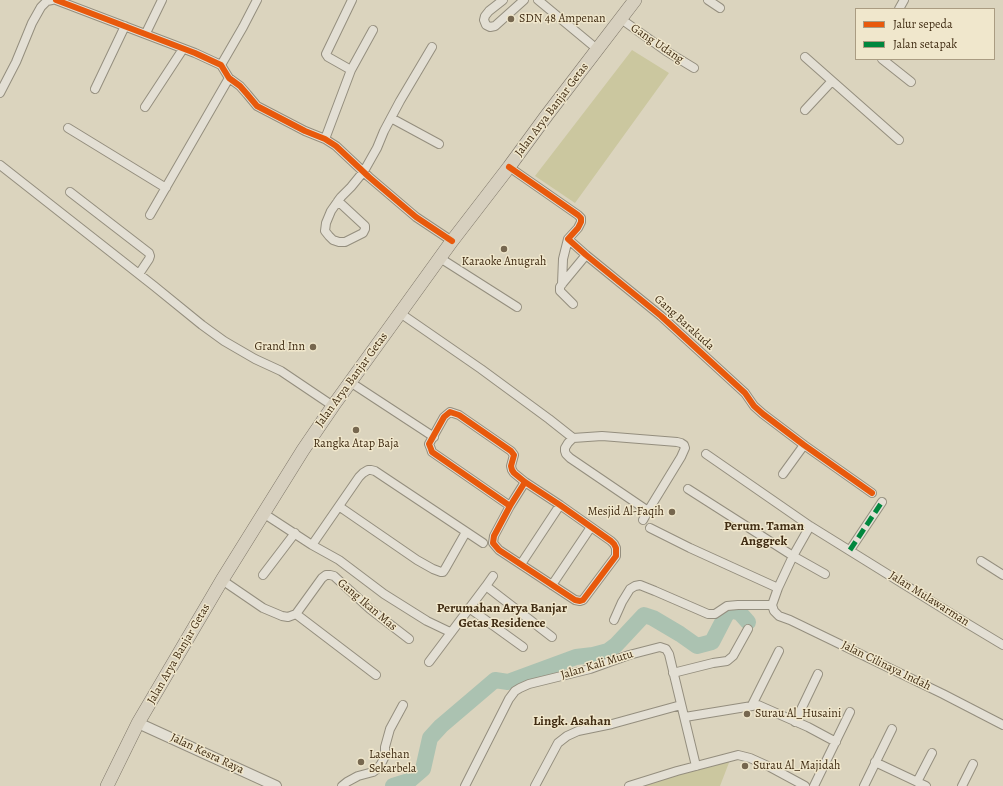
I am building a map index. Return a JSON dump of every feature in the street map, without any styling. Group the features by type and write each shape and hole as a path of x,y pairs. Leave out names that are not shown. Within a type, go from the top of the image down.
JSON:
{"highway":[{"name":"Jalan Arya Banjar Getas","path":"107,786 138,723 222,580 303,450 350,382 452,241 635,0"}],"street":[{"path":"0,93 16,62 32,23 41,7 47,1 52,0"},
{"path":"56,0 195,53 221,65 229,78 244,90 257,106 305,131 326,139 336,146 416,217 452,241"},
{"path":"146,34 162,0"},
{"path":"221,65 257,0"},
{"path":"351,70 328,57 326,54 352,0"},
{"path":"503,0 485,16 484,20 486,25 490,27 495,26 524,0"},
{"path":"538,0 597,49"},
{"path":"708,0 720,8"},
{"name":"Gang Udang","path":"621,19 655,44 694,68"},
{"path":"95,89 125,26"},
{"path":"326,139 351,70 374,30"},
{"path":"338,201 365,226 363,233 345,242 333,240 325,231 326,223 331,211 338,201 364,171 391,118 432,47"},
{"path":"145,107 183,49"},
{"path":"805,57 899,140"},
{"path":"883,60 911,82"},
{"path":"150,215 229,78"},
{"path":"805,110 832,81"},
{"path":"391,118 438,144"},
{"path":"68,128 166,188"},
{"path":"0,165 224,341 255,359 281,371 333,406"},
{"path":"509,167 581,218 581,222 575,232 568,239 563,259 562,284 560,288 560,291 573,304"},
{"path":"70,192 149,253 149,259 139,274"},
{"name":"Gang Barakuda","path":"568,239 661,316 745,393 754,406 763,414 872,493"},
{"path":"562,284 586,255"},
{"path":"440,258 517,307"},
{"path":"400,313 481,369 573,438"},
{"path":"350,382 434,437"},
{"path":"510,506 432,452 429,444 444,417 450,412 459,415 513,453 514,455 511,466 512,470 525,482 614,544 616,553 614,558 584,600 575,600 499,550 493,543 494,536 525,482"},
{"path":"643,520 681,457 685,448 684,445 677,442 602,436 573,438 568,443 565,448 566,454 570,458 648,511"},
{"path":"783,474 804,445"},
{"name":"Jalan Mulawarman","path":"706,454 810,526 1003,645"},
{"path":"312,545 340,507 359,477 368,470 375,471 484,543"},
{"path":"688,489 793,556 825,574"},
{"path":"852,551 882,502"},
{"path":"521,564 560,505"},
{"path":"340,507 417,560 441,572 445,569 466,532"},
{"path":"263,513 338,560 384,594 427,621 450,632"},
{"path":"614,620 630,589 640,585 708,614 715,614 727,606 772,605 793,556 810,526"},
{"path":"552,584 591,527"},
{"path":"650,528 778,588"},
{"path":"263,575 295,533"},
{"path":"981,561 1003,575"},
{"name":"Gang Ikan Mas","path":"296,614 322,578 325,575 330,574 333,575 370,609 409,639"},
{"path":"429,662 493,576"},
{"path":"222,580 263,608 288,617 296,614 376,675"},
{"path":"486,586 552,637"},
{"name":"Jalan Cilinaya Indah","path":"772,605 774,611 779,616 797,623 943,694 1003,725"},
{"path":"469,608 523,647"},
{"path":"673,674 713,663 727,661 732,656 748,629"},
{"name":"Jalan Kali Mutu","path":"465,786 509,699 516,691 524,686 590,669 660,647 664,648 668,652 696,766"},
{"path":"752,705 779,651"},
{"path":"795,722 818,674"},
{"path":"342,786 358,776 372,772 381,764 385,756 390,729 403,704"},
{"path":"534,786 558,743 567,736 578,731 612,724 681,705"},
{"path":"685,717 752,705 760,705 808,727 836,742"},
{"path":"814,786 850,712"},
{"name":"Jalan Kesra Raya","path":"138,723 276,786"},
{"path":"864,786 892,729"},
{"path":"917,782 932,753"},
{"path":"629,786 738,755 750,758 770,767 791,783 805,786"},
{"path":"875,762 926,786"},
{"path":"962,786 973,764"}],"shaded area":[{"path":"632,50 669,73 575,203 535,176"},
{"path":"730,760 720,786 631,786"}],"waterway":[{"path":"393,786 409,781 423,769 430,738 441,726 495,680 508,682 576,657 608,651 616,645 644,615 653,618 697,646 712,642 726,615 731,610 740,613 748,622"}],"marked path":[{"path":"850,550 882,502"}],"cycle path":[{"path":"56,0 195,53 221,65 229,78 240,86 257,106 305,131 325,139 336,146 369,177 416,217 452,241"},
{"path":"509,167 581,218 578,228 568,239 661,316 745,393 754,406 763,414 872,493"},
{"path":"510,506 432,452 429,444 444,417 450,412 459,415 511,451 514,455 511,466 514,473 614,544 616,548 616,556 583,600 575,600 499,550 493,543 494,536 525,482"}],"place":[{"name":"SDN 48 Ampenan","path":"511,19"},
{"name":"Karaoke Anugrah","path":"504,249"},
{"name":"Grand Inn","path":"313,347"},
{"name":"Rangka Atap Baja","path":"356,430"},
{"name":"Mesjid Al-Faqih","path":"672,512"},
{"name":"Surau Al_Husaini","path":"747,714"},
{"name":"Lasehan Sekarbela","path":"361,762"},
{"name":"Surau Al_Majidah","path":"745,766"}],"district":[{"name":"Perum. Taman Anggrek","path":"764,534"},
{"name":"Perumahan Arya Banjar Getas Residence","path":"502,616"},
{"name":"Lingk. Asahan","path":"572,722"}]}
